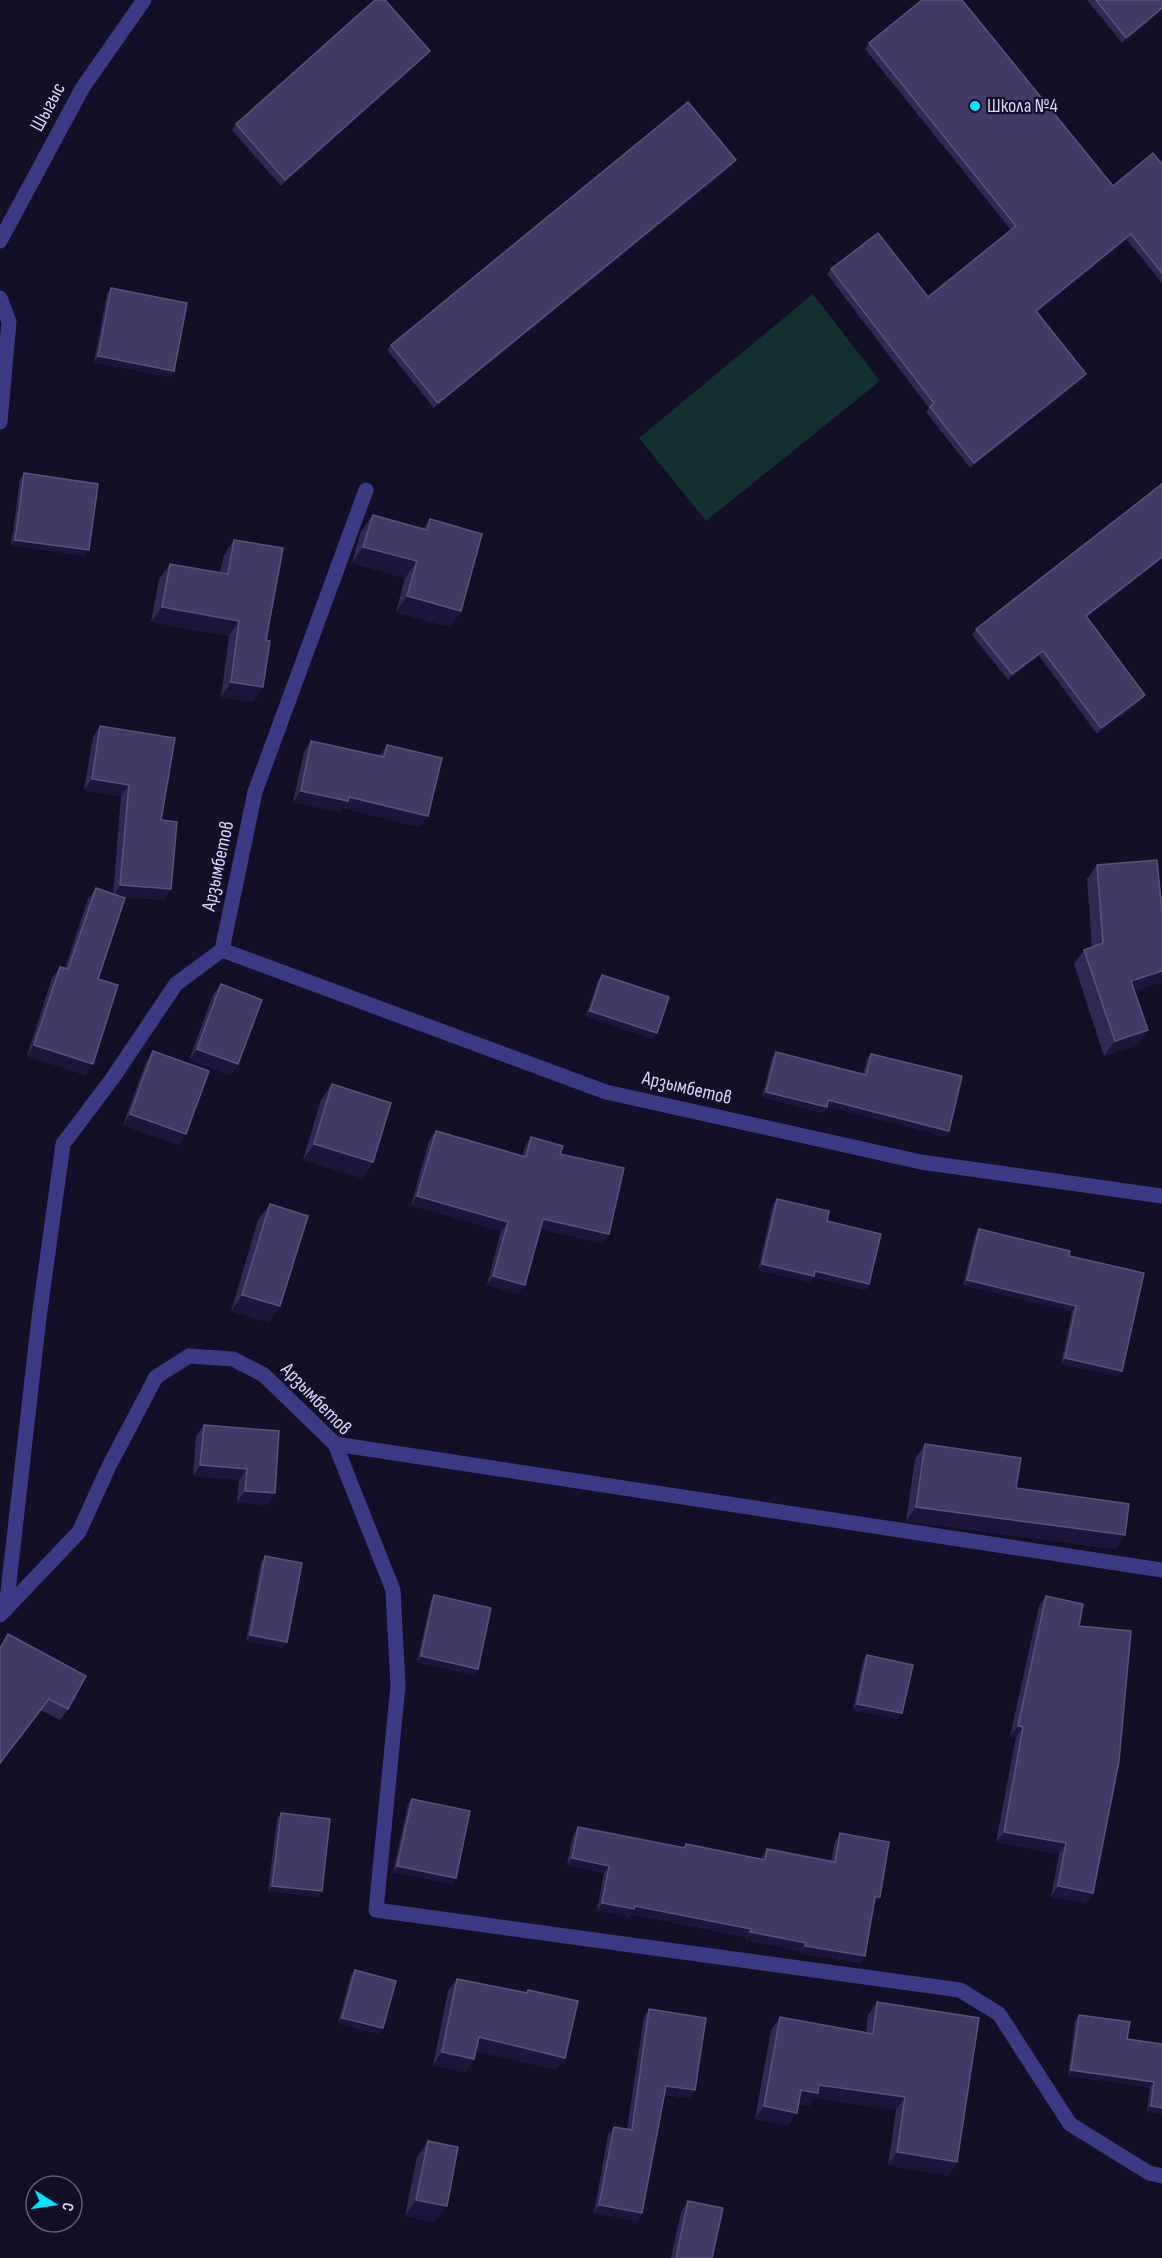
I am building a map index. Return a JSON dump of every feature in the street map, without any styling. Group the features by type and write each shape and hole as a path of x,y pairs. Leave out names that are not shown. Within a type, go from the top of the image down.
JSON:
{"street":[{"name":"Шыгыс","path":"0,241 83,87 144,0"},
{"path":"0,298 9,322 0,422"},
{"name":"Арзымбетов","path":"3,1612 39,1317 63,1144 112,1079 176,984 222,950 255,792 366,490"},
{"name":"Арзымбетов","path":"222,950 606,1092 921,1162 1162,1196"},
{"name":"Арзымбетов","path":"3,1612 79,1533 109,1466 156,1377 189,1356 233,1359 264,1375 335,1444 393,1590 398,1686 376,1910 960,1990 999,2014 1070,2124 1149,2173 1162,2176"},
{"path":"335,1444 1162,1570"}],"green space":[{"path":"813,294 880,381 706,521 639,438"}],"building":[{"path":"375,0 385,0 430,51 285,180 236,124"},
{"path":"922,0 962,0 1113,186 1153,153 1162,164 1162,273 1131,234 1036,311 1086,374 974,463 930,407 934,403 831,269 878,233 928,297 1016,226 869,43"},
{"path":"1096,0 1162,0 1162,8 1126,38"},
{"path":"688,102 736,160 438,403 391,345"},
{"path":"111,288 187,303 174,371 98,356"},
{"path":"24,473 98,484 89,550 15,540"},
{"path":"1162,484 1162,557 1086,616 1145,695 1101,728 1043,651 1012,674 976,629"},
{"path":"373,515 427,530 430,519 482,534 461,611 407,596 417,561 363,547"},
{"path":"234,540 283,548 266,640 270,641 263,687 231,682 239,621 162,607 170,564 228,574"},
{"path":"100,726 175,738 161,820 177,822 171,889 120,885 129,785 92,779"},
{"path":"311,741 384,757 387,745 442,758 428,816 349,797 348,801 301,791"},
{"path":"1157,860 1162,912 1162,971 1131,981 1148,1030 1115,1041 1084,950 1103,943 1097,865"},
{"path":"96,888 125,898 98,979 118,985 93,1064 34,1045 60,967 68,969"},
{"path":"602,975 669,997 657,1033 590,1011"},
{"path":"221,984 262,1000 238,1064 197,1049"},
{"path":"153,1051 209,1071 186,1134 130,1114"},
{"path":"776,1052 866,1075 871,1054 962,1076 949,1131 828,1100 827,1107 766,1092"},
{"path":"332,1084 391,1103 373,1162 314,1144"},
{"path":"436,1131 526,1157 531,1137 563,1146 560,1154 624,1168 609,1234 543,1219 525,1285 493,1276 508,1222 417,1196"},
{"path":"777,1199 829,1211 827,1221 881,1234 869,1284 815,1271 814,1276 762,1264"},
{"path":"270,1204 308,1216 280,1306 242,1295"},
{"path":"979,1229 1070,1251 1069,1256 1144,1273 1122,1371 1065,1358 1076,1306 967,1280"},
{"path":"204,1425 279,1431 275,1493 245,1491 247,1469 200,1465"},
{"path":"925,1444 1021,1458 1016,1488 1129,1504 1125,1535 916,1507"},
{"path":"265,1556 302,1563 287,1642 250,1635"},
{"path":"434,1595 491,1608 478,1669 421,1656"},
{"path":"1046,1596 1083,1604 1079,1626 1131,1631 1119,1761 1093,1893 1058,1886 1066,1843 1004,1832 1023,1727 1018,1726"},
{"path":"8,1634 86,1676 68,1709 49,1699 0,1763 0,1649"},
{"path":"867,1655 913,1665 902,1713 857,1704"},
{"path":"412,1799 470,1811 456,1878 397,1866"},
{"path":"281,1813 330,1819 322,1891 272,1886"},
{"path":"578,1827 685,1848 686,1844 765,1860 767,1849 835,1862 840,1833 889,1842 880,1897 875,1897 865,1956 805,1946 806,1943 750,1932 751,1929 635,1906 634,1909 602,1903 609,1866 572,1858"},
{"path":"355,1970 396,1981 383,2028 342,2018"},
{"path":"457,1979 527,1993 528,1990 578,2001 565,2058 479,2037 474,2059 442,2052"},
{"path":"877,2002 979,2018 957,2162 897,2152 905,2097 819,2085 818,2093 801,2090 797,2113 764,2106 780,2017 873,2034"},
{"path":"649,2009 706,2018 695,2090 666,2086 642,2213 599,2205 614,2127 632,2130"},
{"path":"1079,2015 1130,2022 1127,2039 1162,2044 1162,2108 1151,2106 1154,2082 1071,2070"},
{"path":"428,2141 458,2147 447,2206 416,2200"},
{"path":"688,2201 723,2208 712,2258 676,2258"}],"place":[{"name":"Школа №4","path":"975,106"}]}
